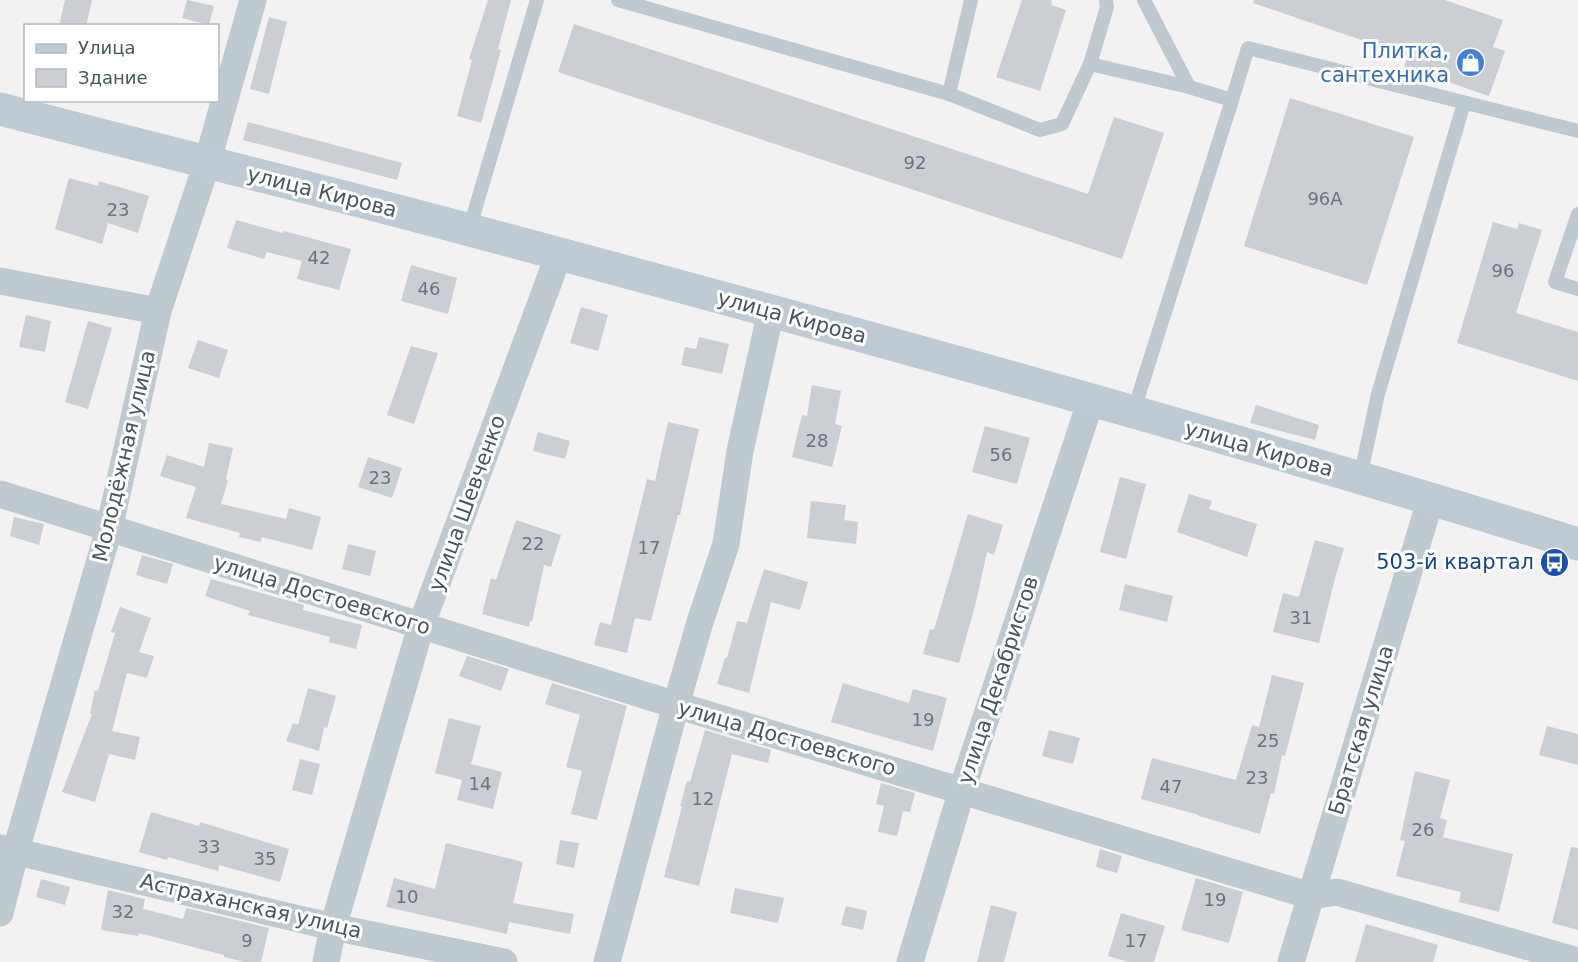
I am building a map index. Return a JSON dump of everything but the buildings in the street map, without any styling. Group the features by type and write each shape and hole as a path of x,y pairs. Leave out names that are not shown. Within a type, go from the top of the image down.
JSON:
{"main road":[{"name":"улица Кирова","path":"0,109 469,230 771,311 1431,498 1578,544"}],"street":[{"name":"Молодёжная улица","path":"0,913 8,849 109,529 158,311 207,163 253,0"},
{"name":"улица Шевченко","path":"326,962 333,927 421,626 559,255"},
{"path":"0,281 158,311"},
{"path":"607,962 676,705 726,544 740,451 771,311"},
{"name":"улица Декабристов","path":"910,962 962,790 1091,400"},
{"name":"улица Достоевского","path":"0,494 676,705 1311,896 1337,892 1578,961"},
{"name":"Братская улица","path":"1292,962 1431,498"},
{"name":"Астраханская улица","path":"8,849 333,927 504,962"}],"lane":[{"path":"469,230 537,0"},
{"path":"618,0 948,94 1040,130 1062,124 1090,64 1107,7 1106,0"},
{"path":"948,94 971,0"},
{"path":"1144,0 1189,87"},
{"path":"1133,412 1248,48 1578,131"},
{"path":"1090,64 1189,87 1232,100"},
{"path":"1360,478 1378,394 1464,103"},
{"path":"1578,214 1555,282 1578,289"}],"place":[{"name":"Плитка, сантехника","path":"1470,63"},
{"name":"503-й квартал","path":"1555,562"}]}
